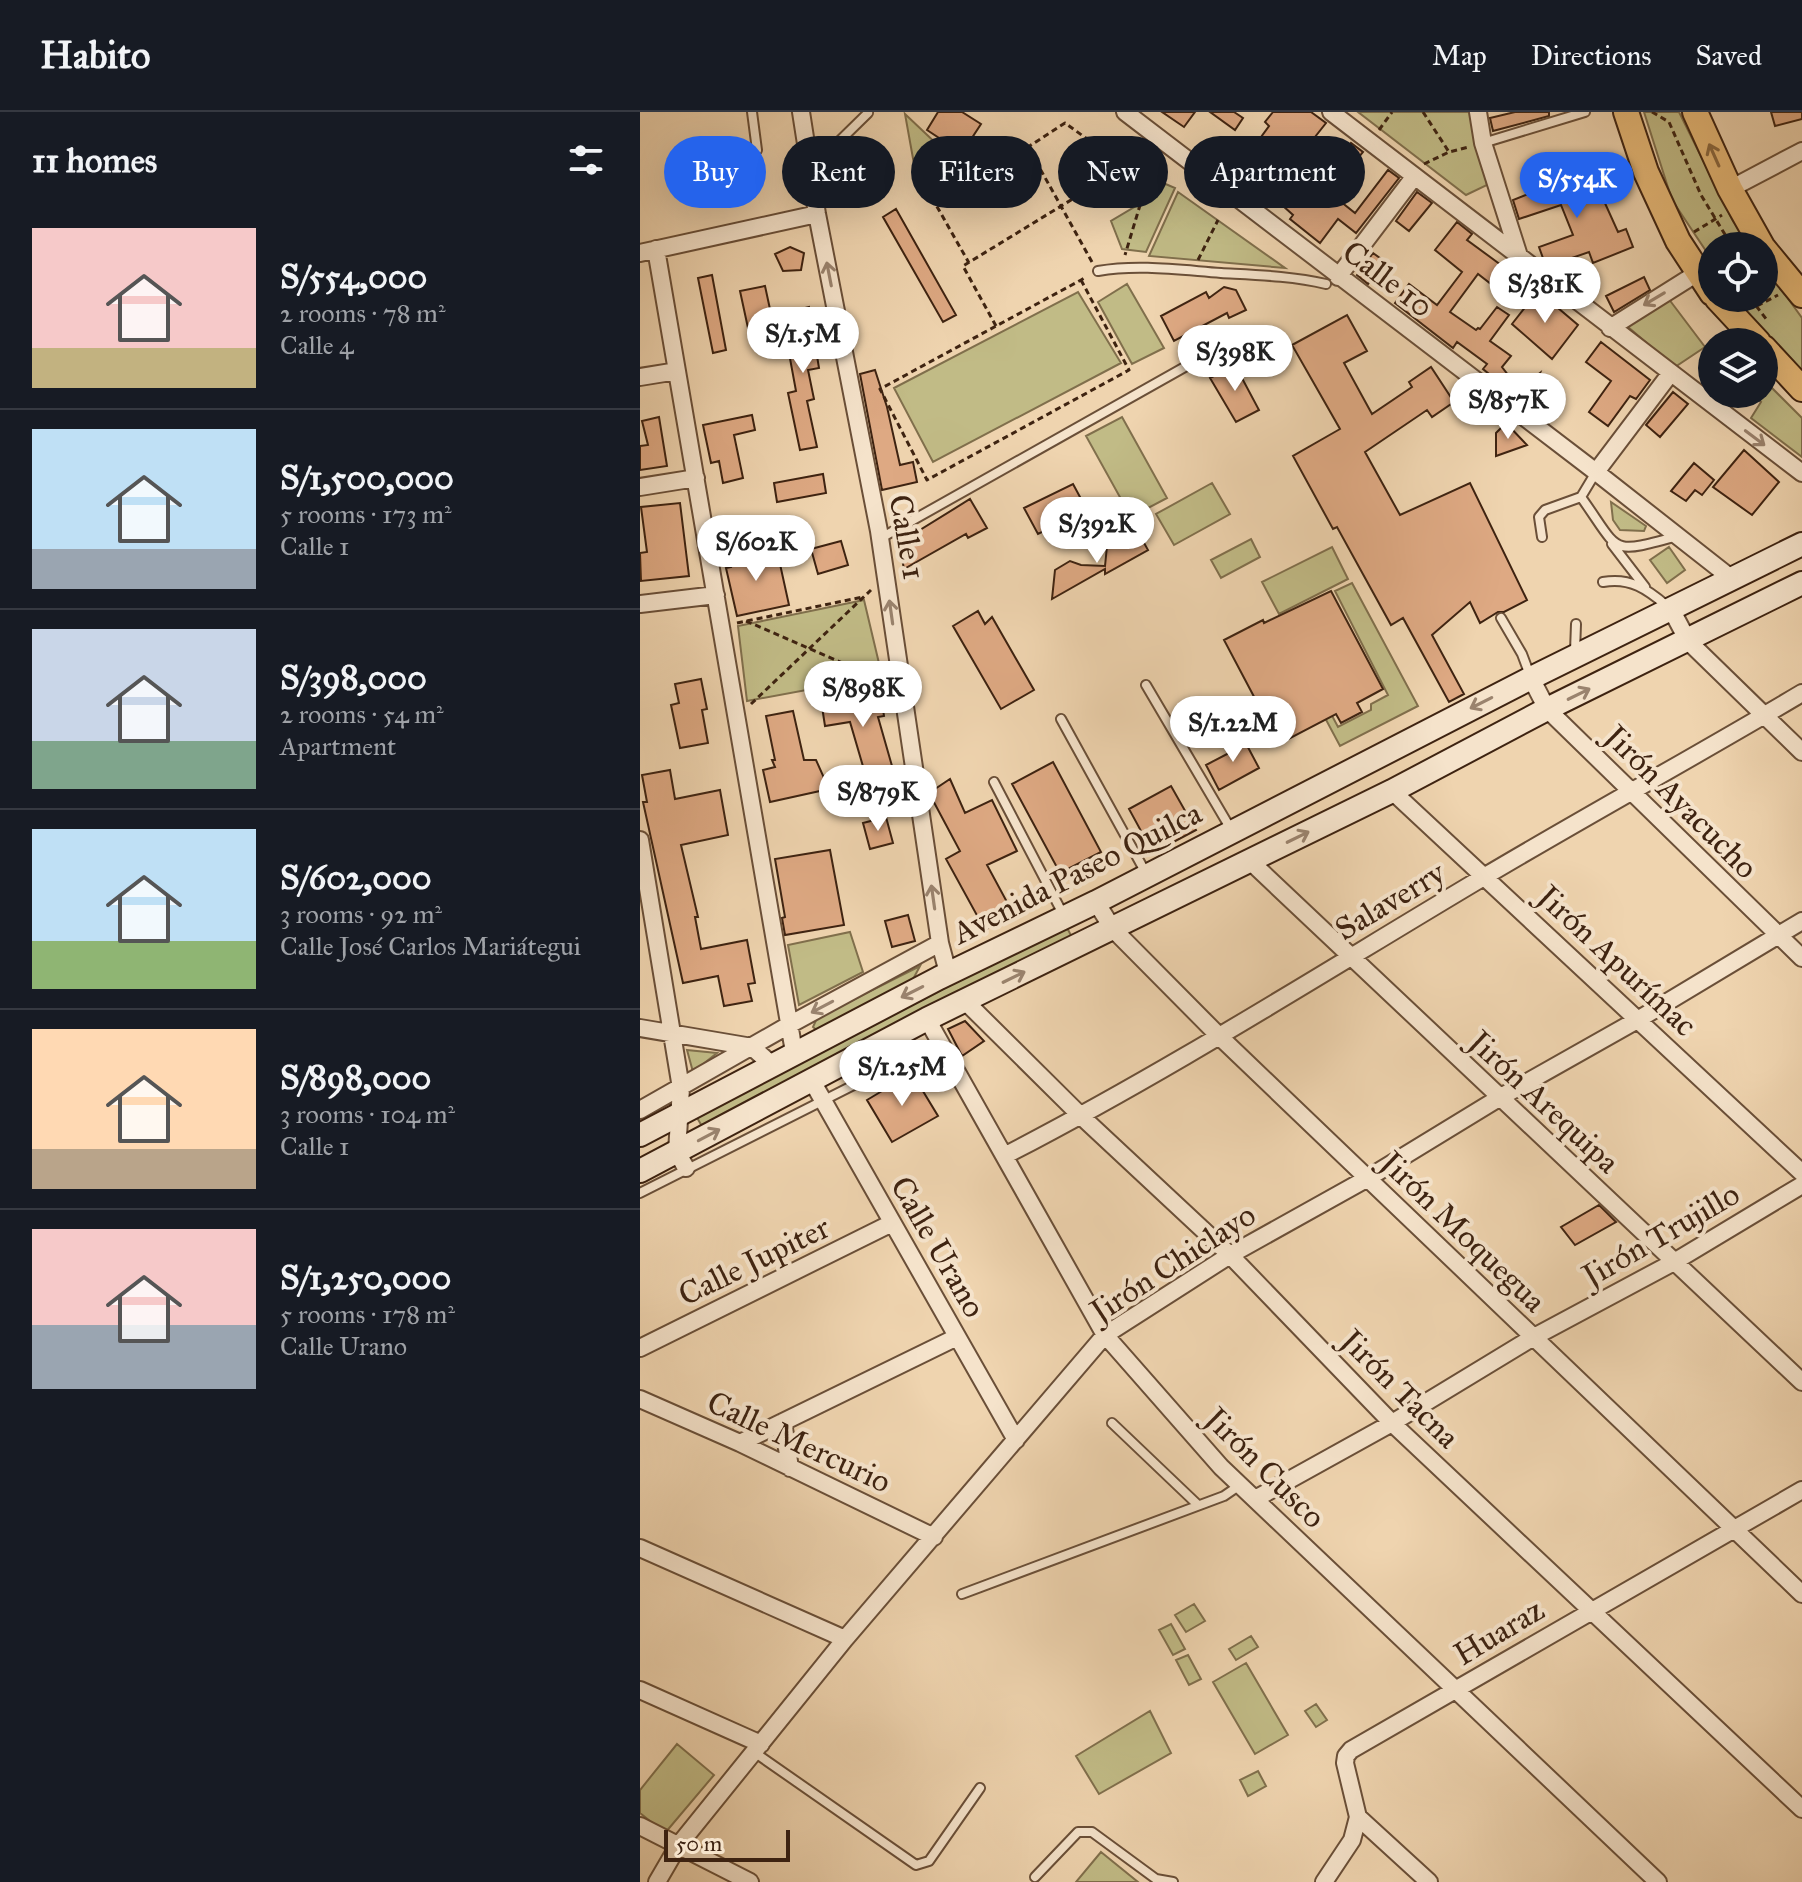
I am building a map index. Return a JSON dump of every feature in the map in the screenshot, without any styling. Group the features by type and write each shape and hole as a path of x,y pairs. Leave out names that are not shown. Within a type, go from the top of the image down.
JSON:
{"main road":[{"path":"1626,112 1646,172 1678,241 1698,271"},
{"path":"1695,112 1734,197 1754,232"},
{"path":"1778,266 1802,295"},
{"path":"1730,312 1745,328"},
{"path":"1778,363 1802,389"},
{"name":"Avenida Paseo Quilca","path":"640,1135 948,973 1096,902 1531,678 1802,544"},
{"name":"Avenida Paseo Quilca","path":"640,1171 681,1160 817,1090 927,1019 1392,791 1547,709 1802,583"}],"street":[{"name":"Calle 1","path":"801,112 805,136"},
{"name":"Calle 10","path":"1125,112 1332,280 1596,472 1731,578"},
{"path":"1331,112 1802,473"},
{"path":"1478,112 1483,143 1520,259"},
{"path":"1734,197 1802,151"},
{"path":"1332,280 1414,177"},
{"name":"Calle 1","path":"816,208 880,538 940,943 948,973"},
{"path":"794,1052 677,371 648,251 817,214"},
{"path":"1610,328 1698,285"},
{"path":"640,377 677,371"},
{"path":"1596,472 1670,374"},
{"path":"640,487 696,478"},
{"path":"640,604 716,595"},
{"path":"1671,609 1688,641 1802,752"},
{"name":"Jirón Ayacucho","path":"1531,678 1547,709 1802,958"},
{"name":"Salaverry","path":"1006,1155 1081,1116 1219,1036 1485,876 1802,693"},
{"name":"Jirón Apurímac","path":"1392,791 1802,1173"},
{"path":"640,840 681,1088 681,1160"},
{"name":"Jirón Arequipa","path":"1250,861 1802,1382"},
{"name":"Jirón Moquegua","path":"1096,902 1113,929 1219,1036 1802,1594"},
{"name":"Jirón Chiclayo","path":"657,1882 678,1846 845,1639 1105,1335 1230,1255 1368,1178 1802,921"},
{"name":"Avenida Paseo Quilca","path":"640,1110 940,943"},
{"name":"Jirón Tacna","path":"965,1001 1081,1116 1230,1255 1392,1423 1802,1809"},
{"name":"Jirón Cusco","path":"927,1019 1105,1335 1176,1418 1240,1485 1658,1882"},
{"path":"640,1028 752,1047 771,1064"},
{"name":"Calle Urano","path":"817,1090 1016,1440"},
{"name":"Jirón Trujillo","path":"1255,1499 1392,1423 1532,1338 1674,1262 1802,1185"},
{"name":"Calle Jupiter","path":"640,1348 892,1223"},
{"path":"740,1443 957,1337"},
{"name":"Calle Mercurio","path":"640,1399 740,1443 934,1537"},
{"path":"783,1422 790,1468"},
{"name":"Huaraz","path":"1358,1817 1345,1763 1351,1750 1802,1490"},
{"path":"640,1548 845,1639"},
{"path":"640,1690 757,1748"},
{"path":"1324,1882 1352,1840 1358,1817 1429,1882"},
{"path":"640,1826 750,1882"}],"lane":[{"path":"752,112 755,136"},
{"path":"1483,143 1585,112"},
{"path":"845,136 868,113"},
{"path":"1098,271 1122,267 1332,280"},
{"path":"880,538 1215,350"},
{"path":"1542,537 1539,517 1545,510 1581,497 1596,472"},
{"path":"1581,497 1646,588 1671,609"},
{"path":"1612,543 1629,550 1678,536"},
{"path":"1603,582 1620,579 1646,588"},
{"path":"1501,618 1522,654 1531,678"},
{"path":"1574,657 1576,624"},
{"path":"1146,685 1232,831"},
{"path":"1061,719 1147,876"},
{"path":"994,782 1064,916"},
{"path":"817,1090 940,1041"},
{"path":"640,1193 681,1160"},
{"path":"1112,1423 1198,1505"},
{"path":"962,1594 1224,1496 1240,1485"},
{"path":"757,1748 916,1865 929,1861 980,1788"},
{"path":"1035,1877 1078,1832 1083,1831 1092,1832 1156,1879 1173,1882"}],"path":[{"path":"1370,142 1392,112"},
{"path":"1423,112 1449,152"},
{"path":"1652,112 1669,122 1701,195 1723,232"},
{"path":"1058,202 1028,147 1065,123 1083,136"},
{"path":"1414,177 1427,161 1483,143"},
{"path":"1678,241 1715,220 1734,197"},
{"path":"938,208 969,263"},
{"path":"996,326 963,266 1059,208"},
{"path":"1062,208 1098,271 1081,280 996,326 880,389 927,480 1129,370 1081,280"},
{"path":"1122,267 1139,208"},
{"path":"1193,271 1218,220"},
{"path":"737,717 886,576"},
{"path":"721,626 865,596"},
{"path":"746,621 903,689"}],"shaded area":[{"path":"1358,112 1472,112 1487,185 1466,195"},
{"path":"1644,112 1679,112 1741,232 1698,232 1698,239 1672,200"},
{"path":"905,114 928,136 911,136 911,147"},
{"path":"1168,185 1175,188 1168,203"},
{"path":"1178,192 1184,196 1184,208 1201,208 1285,268 1149,256"},
{"path":"1133,208 1166,208 1146,252 1122,249 1111,221"},
{"path":"1127,284 1164,348 1132,364 1098,302"},
{"path":"1778,285 1802,318 1802,376 1778,353 1778,328 1757,328 1746,312 1778,312"},
{"path":"1078,292 1121,363 933,462 894,388"},
{"path":"1665,294 1698,338 1698,352 1675,367 1621,321"},
{"path":"1778,394 1802,418 1802,457 1751,418 1757,408 1778,408"},
{"path":"1122,417 1167,498 1131,517 1086,436"},
{"path":"1212,483 1230,514 1174,545 1156,514"},
{"path":"1611,502 1646,526 1644,531 1620,530 1613,520"},
{"path":"1251,539 1260,557 1221,578 1211,560"},
{"path":"1332,547 1348,579 1279,614 1262,582"},
{"path":"1669,547 1685,570 1667,583 1650,560"},
{"path":"1352,583 1418,706 1340,746 1284,641 1291,638 1338,727 1371,710 1371,704 1388,695 1335,591"},
{"path":"864,600 882,676 747,701 738,626"},
{"path":"1066,926 1073,939 703,1128 696,1116"},
{"path":"850,932 863,972 799,1005 788,945"},
{"path":"920,966 911,983 820,1033 813,1027 817,1018"},
{"path":"687,1050 717,1053 693,1072"},
{"path":"1194,1604 1205,1621 1186,1632 1175,1615"},
{"path":"1171,1624 1185,1649 1173,1655 1159,1630"},
{"path":"1251,1636 1258,1647 1236,1660 1229,1649"},
{"path":"1188,1655 1201,1679 1189,1685 1176,1660"},
{"path":"1246,1663 1288,1735 1255,1754 1213,1682"},
{"path":"1316,1704 1327,1720 1316,1727 1305,1711"},
{"path":"1150,1711 1171,1753 1099,1794 1076,1756"},
{"path":"677,1744 714,1775 665,1833 640,1813 640,1790"},
{"path":"1258,1771 1266,1786 1248,1796 1240,1780"},
{"path":"1101,1852 1138,1882 1076,1882"}],"building":[{"path":"938,112 962,112 981,124 973,136 936,136 927,130"},
{"path":"1162,112 1195,112 1184,127"},
{"path":"1210,112 1234,112 1243,118 1235,130"},
{"path":"1273,112 1311,112 1326,123 1316,136 1262,136 1269,126 1265,122"},
{"path":"1515,112 1549,112 1549,116 1493,131 1490,118"},
{"path":"1771,112 1802,112 1802,119 1775,126"},
{"path":"1388,170 1399,178 1356,233 1338,219 1320,243 1290,219 1293,215 1285,208 1349,208 1355,213 1359,208 1365,208 1365,200"},
{"path":"1590,170 1618,232 1626,229 1633,247 1593,263 1589,252 1549,266 1539,247 1573,235 1561,205 1519,219 1513,200"},
{"path":"1417,192 1432,203 1409,231 1396,221"},
{"path":"896,209 956,315 943,322 883,217"},
{"path":"1457,222 1472,234 1467,240 1514,272 1500,291 1478,274 1450,312 1476,330 1497,307 1509,315 1490,341 1511,356 1502,367 1519,389 1540,373 1527,405 1483,369 1487,364 1457,342 1453,348 1395,303 1409,284 1437,305 1462,272 1435,250"},
{"path":"790,247 804,253 801,270 783,271 775,254"},
{"path":"1373,253 1384,261 1368,284 1357,275"},
{"path":"712,275 726,350 713,353 698,278"},
{"path":"1644,277 1650,290 1614,312 1606,296"},
{"path":"765,286 773,323 748,328 740,291"},
{"path":"1224,287 1236,290 1246,310 1229,318 1227,313 1174,341 1161,316 1206,292 1209,298"},
{"path":"1538,291 1578,325 1552,359 1512,324"},
{"path":"809,307 819,368 808,370 814,399 807,401 817,447 800,450 788,393 796,391 789,353 794,352 789,312"},
{"path":"1347,315 1367,351 1344,363 1372,414 1412,387 1409,382 1431,367 1454,402 1432,417 1427,410 1365,452 1400,515 1470,483 1527,600 1480,623 1470,602 1432,635 1464,694 1449,702 1403,618 1391,625 1337,527 1333,529 1293,456 1340,429 1292,345"},
{"path":"1601,342 1650,380 1636,399 1630,396 1608,426 1589,412 1611,381 1586,362"},
{"path":"1235,365 1259,410 1236,422 1210,378"},
{"path":"875,370 900,465 913,462 917,482 882,490 860,374"},
{"path":"1673,392 1688,404 1660,437 1646,425"},
{"path":"752,415 755,430 734,435 743,478 723,483 719,461 711,463 703,425"},
{"path":"659,417 667,466 640,470 640,446 648,445 642,421"},
{"path":"1506,423 1527,445 1496,456 1496,433"},
{"path":"1744,450 1779,482 1752,515 1713,487"},
{"path":"1694,463 1714,480 1702,495 1695,490 1686,501 1671,491"},
{"path":"823,474 826,493 777,502 774,483"},
{"path":"1073,484 1087,510 1038,534 1024,508"},
{"path":"970,499 987,528 968,538 966,534 904,569 899,543"},
{"path":"680,503 689,576 641,581 640,553 647,552 641,507"},
{"path":"1122,536 1143,541 1148,550 1105,574 1105,569 1052,599 1055,570 1070,561 1081,565 1105,566 1107,546"},
{"path":"841,541 848,565 818,574 811,549"},
{"path":"744,546 747,562 778,555 789,605 737,616 726,568 731,567 727,550"},
{"path":"1331,591 1383,689 1357,703 1362,712 1341,723 1336,714 1279,744 1224,640"},
{"path":"978,611 985,624 992,617 1034,690 1001,709 953,626"},
{"path":"701,679 707,709 702,710 708,743 680,748 671,705 679,703 675,684"},
{"path":"880,691 884,716 878,717 894,773 867,780 850,722 825,726 821,700"},
{"path":"793,711 804,760 816,760 829,789 770,802 763,770 775,767 772,760 775,760 766,716"},
{"path":"1242,736 1259,768 1219,790 1206,765 1231,752 1227,744"},
{"path":"1053,762 1101,852 1060,873 1012,784"},
{"path":"670,770 675,799 720,790 728,835 681,845 698,917 695,917 701,949 747,940 755,983 748,984 752,1001 724,1006 718,976 683,983 643,802 647,802 642,775"},
{"path":"950,779 965,813 992,800 1017,851 987,865 1014,915 985,930 946,859 960,851 929,793"},
{"path":"1171,786 1196,830 1153,853 1129,809"},
{"path":"886,817 893,843 870,849 863,823"},
{"path":"830,850 844,925 785,935 775,859"},
{"path":"908,915 915,941 892,947 885,921"},
{"path":"965,1021 984,1041 962,1056 948,1029"},
{"path":"912,1073 938,1116 892,1142 867,1100"},
{"path":"1599,1205 1616,1222 1575,1245 1561,1227"}]}
